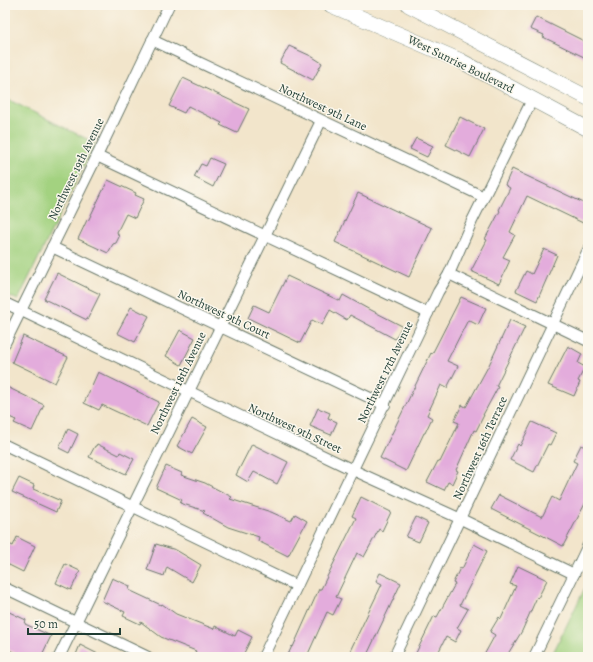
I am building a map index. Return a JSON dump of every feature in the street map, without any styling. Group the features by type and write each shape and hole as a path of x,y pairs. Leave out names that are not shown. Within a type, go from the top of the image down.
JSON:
{"main road":[{"name":"West Sunrise Boulevard","path":"331,5 461,61 588,129"},
{"path":"409,5 588,98"}],"street":[{"name":"Northwest 19th Avenue","path":"5,343 169,5"},
{"name":"Northwest 9th Lane","path":"152,40 484,197"},
{"name":"Northwest 17th Avenue","path":"263,657 532,100"},
{"name":"Northwest 18th Avenue","path":"59,657 321,121"},
{"path":"97,156 428,313"},
{"name":"Northwest 9th Court","path":"52,247 385,405"},
{"name":"Northwest 16th Terrace","path":"394,657 588,250"},
{"path":"449,274 588,341"},
{"name":"Northwest 9th Street","path":"5,303 188,392 461,519 574,574"},
{"path":"5,445 297,586"},
{"path":"534,657 588,545"},
{"path":"5,588 148,657"}],"green space":[{"path":"5,98 95,143 18,300 5,294"},
{"path":"588,582 588,657 551,657"}],"building":[{"path":"536,17 588,43 588,59 530,29"},
{"path":"289,46 322,63 313,80 280,63"},
{"path":"183,78 249,109 237,133 220,125 222,123 188,106 184,113 169,106"},
{"path":"460,117 484,129 470,157 446,145"},
{"path":"416,138 433,146 427,157 410,149"},
{"path":"210,158 224,164 213,187 194,177 201,164 206,166"},
{"path":"512,169 588,205 588,218 585,224 527,196 510,232 515,235 503,257 510,260 499,284 471,271 487,240 485,239 510,188 505,185"},
{"path":"108,180 136,193 135,195 144,199 135,218 126,214 117,232 119,237 108,253 78,239"},
{"path":"358,193 432,228 409,277 335,242"},
{"path":"544,249 557,255 537,301 516,291 526,271 532,274"},
{"path":"57,273 100,294 87,320 44,299"},
{"path":"287,276 340,301 343,295 402,326 395,339 350,315 347,320 330,310 322,325 312,320 300,343 248,318 254,305 269,312"},
{"path":"461,297 486,308 478,325 468,320 447,361 458,366 447,388 441,385 427,415 432,418 406,471 380,458 431,353 432,354"},
{"path":"131,307 149,316 135,342 117,333"},
{"path":"510,320 525,327 496,386 498,387 476,431 474,430 456,470 458,471 452,484 448,482 444,490 427,482 438,461 440,462 459,423 454,421 462,405 466,407 489,365"},
{"path":"180,330 195,338 181,365 166,356"},
{"path":"23,336 68,357 55,383 12,362"},
{"path":"568,346 582,354 578,363 585,367 578,381 580,382 574,396 548,385"},
{"path":"98,372 159,402 147,426 102,405 99,410 84,403"},
{"path":"5,386 44,405 32,431 14,423 16,420 5,415"},
{"path":"318,408 330,413 328,418 337,422 331,435 310,426"},
{"path":"192,419 207,427 192,454 177,446"},
{"path":"532,422 556,433 550,445 548,444 534,472 510,460 518,444 520,446"},
{"path":"68,429 78,434 69,453 59,448"},
{"path":"588,441 588,498 563,546 491,509 499,495 542,517 552,497 559,501 577,463 573,461 581,445 585,447"},
{"path":"97,444 119,455 120,452 134,459 126,474 89,457"},
{"path":"252,444 288,462 277,484 254,472 248,482 236,475"},
{"path":"166,466 182,473 181,475 205,483 232,497 230,499 271,512 291,521 295,514 307,521 288,556 258,541 259,537 228,527 203,513 205,511 180,503 182,500 156,488"},
{"path":"19,478 34,485 33,489 61,501 56,512 12,492"},
{"path":"361,497 391,512 382,531 379,529 364,557 357,553 336,597 341,599 333,615 327,612 308,654 314,657 287,657 319,589 321,589 356,518 352,516"},
{"path":"416,517 428,523 419,542 406,537"},
{"path":"17,537 35,546 23,572 5,563 5,542 13,546"},
{"path":"156,544 176,550 201,565 192,582 167,567 164,576 147,570"},
{"path":"474,544 487,551 460,605 468,609 457,628 461,630 455,642 446,637 436,657 414,657 434,616 437,617 455,584 453,583 460,568 462,569"},
{"path":"65,564 80,571 71,590 56,583"},
{"path":"518,566 547,580 538,598 537,597 522,631 506,657 483,657 495,635 490,632 499,617 501,619 516,586 510,584"},
{"path":"380,573 401,583 366,657 362,657 350,651 382,584 376,581"},
{"path":"112,578 130,586 129,590 161,605 162,604 176,614 214,629 215,626 235,636 238,630 252,637 242,657 203,657 195,653 196,651 161,637 141,622 140,624 123,616 125,612 102,601"},
{"path":"5,610 26,620 25,624 51,636 41,657 23,657 5,648"},
{"path":"80,645 104,657 75,657"}]}
